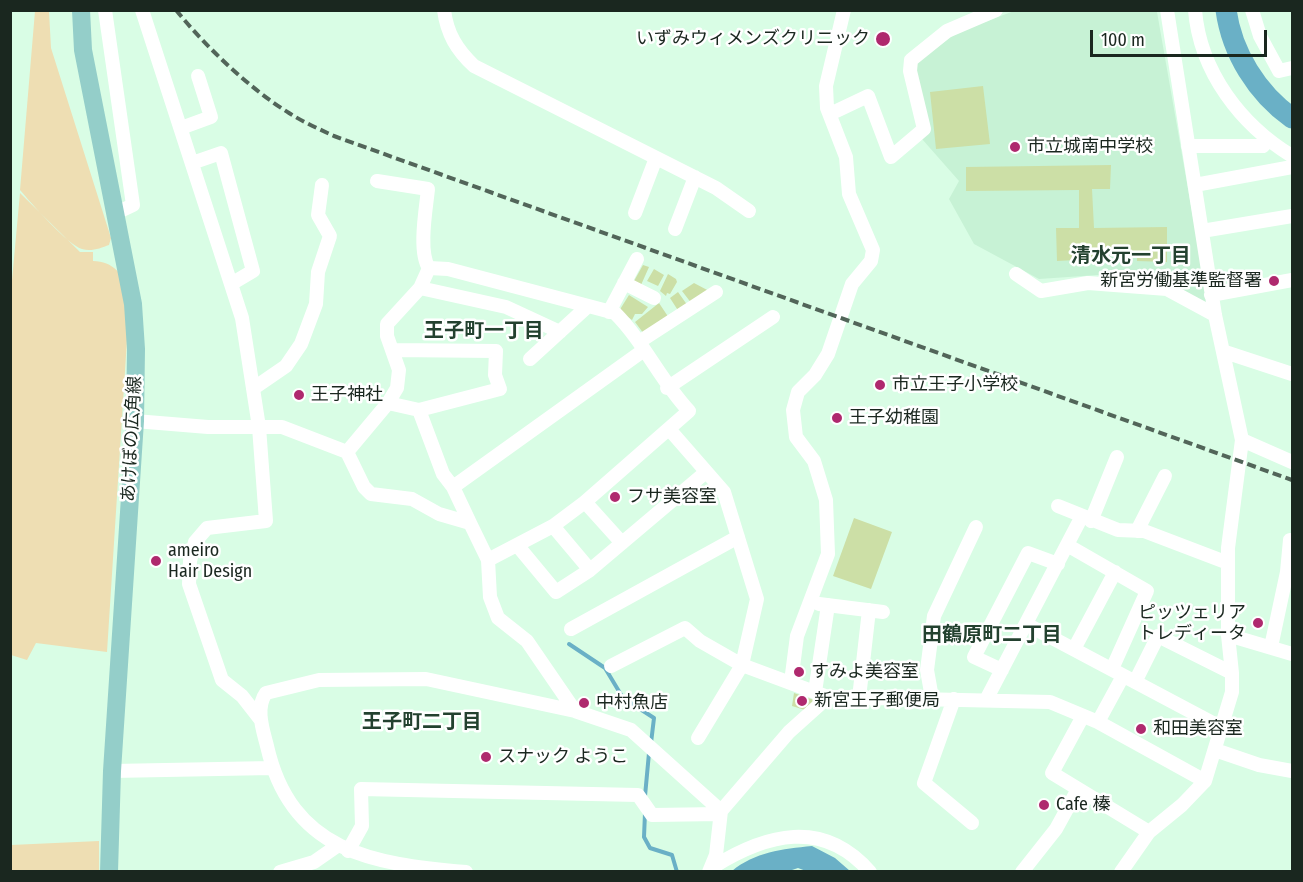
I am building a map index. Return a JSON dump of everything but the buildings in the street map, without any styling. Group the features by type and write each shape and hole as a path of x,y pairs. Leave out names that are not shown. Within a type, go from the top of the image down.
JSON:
{"main road":[{"name":"あけぼの広角線","path":"81,10 83,50 133,304 136,348 135,421 112,771 109,872"}],"street":[{"path":"105,10 133,205 116,213"},
{"path":"142,10 242,318 254,388 266,521 207,528 195,542 190,561 189,584 222,680 242,696 260,719"},
{"path":"444,10 448,31 459,52 474,66 695,177 749,210"},
{"path":"791,682 797,636 828,554 825,500 814,461 796,437 793,410 798,392 814,375 828,354 852,284 871,261 873,250 849,194 846,158 830,114 826,86 844,10"},
{"path":"830,114 868,96 891,157 924,129 910,71 911,60 947,30 996,10"},
{"path":"1121,872 1149,832 1182,805 1205,781 1232,692 1228,635 1228,563 1242,440 1211,295 1167,10"},
{"path":"1195,10 1197,27 1211,69 1240,114 1267,140 1293,156"},
{"path":"1252,10 1260,36 1279,71 1293,68"},
{"path":"181,128 211,117 198,76"},
{"path":"1188,146 1263,146 1267,140"},
{"path":"192,163 221,153 254,271 231,284"},
{"path":"635,213 656,158"},
{"path":"1195,185 1293,167"},
{"path":"675,229 695,177"},
{"path":"377,180 428,189 424,232 425,263 429,268 448,270 615,313 630,328 668,388 689,411 585,502 553,526 488,560"},
{"path":"254,388 286,366 301,344 316,304 318,272 330,236 318,214 322,184"},
{"path":"1202,231 1293,216"},
{"path":"609,312 637,259"},
{"path":"347,452 388,403 397,388 399,370 387,336 387,324 420,288 429,268"},
{"path":"1016,274 1041,291 1088,283 1167,290 1215,315"},
{"path":"1211,295 1293,280"},
{"path":"624,283 654,298"},
{"path":"420,288 506,307 560,332"},
{"path":"453,487 716,292"},
{"path":"530,359 588,306"},
{"path":"668,388 773,317"},
{"path":"388,403 419,410 500,389 495,375 496,351 393,350"},
{"path":"1225,352 1293,374"},
{"path":"419,410 443,474 453,487 488,560 490,597 498,618 527,641 574,711"},
{"path":"135,421 208,427 282,427 347,452 364,487 371,494 412,498 440,514 470,523"},
{"path":"669,429 724,492 757,599 742,665 698,738"},
{"path":"1242,440 1293,462"},
{"path":"986,700 1067,545 1086,519 1117,457"},
{"path":"517,545 556,592 590,570 706,472"},
{"path":"1137,531 1165,476"},
{"path":"585,502 622,543"},
{"path":"1058,506 1118,531 1144,531 1228,563"},
{"path":"553,526 590,570"},
{"path":"932,699 927,670 934,616 976,527"},
{"path":"571,629 738,537"},
{"path":"1271,648 1287,572 1290,540"},
{"path":"1067,545 1147,591 1123,676"},
{"path":"1002,670 974,657 1028,553 1058,564"},
{"path":"1074,649 1115,572"},
{"path":"810,603 876,611 859,698"},
{"path":"711,869 721,812 822,695 828,605"},
{"path":"1026,624 1222,728"},
{"path":"611,666 685,628 700,641 742,665 822,695 859,698 1050,702 1098,722 1205,781"},
{"path":"1228,635 1293,654"},
{"path":"1098,722 1123,676 1158,636 1232,673"},
{"path":"466,872 406,868 342,849 306,822 290,805 279,787 272,768 260,719 262,698 266,693 320,680 426,679 574,711 631,730 721,812"},
{"path":"954,699 924,783 972,823"},
{"path":"1083,716 1052,773 1149,832"},
{"path":"1215,750 1259,765 1293,771"},
{"path":"112,771 272,768"},
{"path":"280,872 314,862 342,849 362,826 362,789 638,795 652,815 721,812"},
{"path":"1022,872 1056,829 1078,789"},
{"path":"711,869 744,848 790,836 817,838 841,846 870,872"}],"shaded area":[{"name":"市立城南中学校","path":"1145,10 1157,12 1208,303 1168,284 1112,274 1039,279 974,244 949,199 959,181 922,139 916,67 919,60 958,32 1014,11"},
{"path":"35,11 49,11 51,48 111,238 109,245 92,250 82,249 68,240 20,190"},
{"path":"20,193 80,252 93,252 93,261 106,263 117,270 130,293 107,652 36,643 27,660 11,655 11,291"},
{"path":"99,841 99,871 11,871 11,845"}],"water":[{"path":"812,846 835,858 850,871 806,871 798,868 786,872 732,871 760,856 780,850"}],"waterway":[{"path":"1226,10 1234,42 1248,71 1268,97 1292,118"},
{"path":"569,644 605,668 623,698 654,718 651,743"},
{"path":"645,796 649,753"},
{"path":"645,813 644,837 650,848 672,855 677,872"}],"railway":[{"path":"176,10 214,52 259,92 294,116 334,136 1292,480"}],"place":[{"name":"いずみウィメンズクリニック","path":"883,39"},
{"name":"市立城南中学校","path":"1015,147"},
{"name":"新宮労働基準監督署","path":"1274,281"},
{"name":"市立王子小学校","path":"880,385"},
{"name":"王子神社","path":"299,395"},
{"name":"王子幼稚園","path":"837,418"},
{"name":"フサ美容室","path":"615,497"},
{"name":"ameiro Hair Design","path":"156,561"},
{"name":"ピッツェリア トレディータ","path":"1258,623"},
{"name":"すみよ美容室","path":"799,672"},
{"name":"新宮王子郵便局","path":"802,701"},
{"name":"中村魚店","path":"584,703"},
{"name":"和田美容室","path":"1141,729"},
{"name":"スナック ようこ","path":"486,757"},
{"name":"Cafe 榛","path":"1044,805"}],"district":[{"name":"清水元一丁目","path":"1131,256"},
{"name":"王子町一丁目","path":"484,331"},
{"name":"田鶴原町二丁目","path":"992,635"},
{"name":"王子町二丁目","path":"422,722"}]}
